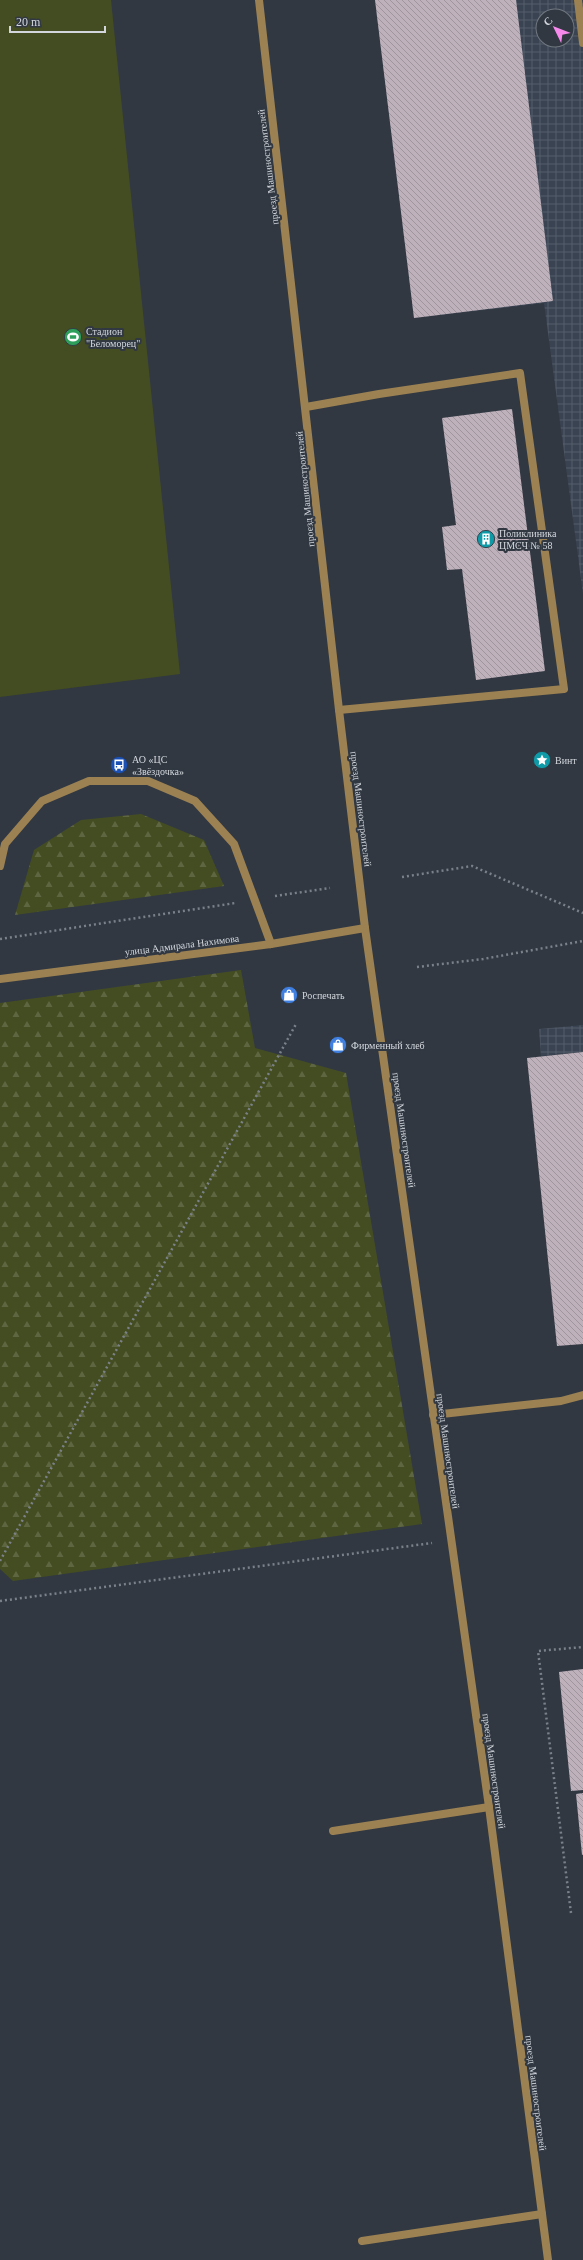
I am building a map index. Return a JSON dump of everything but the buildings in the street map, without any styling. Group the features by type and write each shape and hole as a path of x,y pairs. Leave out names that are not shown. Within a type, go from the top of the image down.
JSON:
{"street":[{"name":"проезд Машиностроителей","path":"259,0 339,710 366,928 450,1540 489,1807 548,2260"},
{"path":"578,0 583,43"},
{"path":"306,407 379,394 520,373 564,689 339,710"},
{"path":"0,866 5,844 42,801 89,782 148,781 195,801 234,844 256,899 271,944"},
{"name":"улица Адмирала Нахимова","path":"0,978 271,944 366,928"},
{"path":"433,1415 561,1402 583,1395"},
{"path":"333,1831 489,1807"},
{"path":"362,2241 542,2214"}],"path":[{"path":"402,876 472,866 583,913"},
{"path":"0,939 330,888"},
{"path":"417,967 483,959 583,941"},
{"path":"0,1561 296,1024"},
{"path":"0,1602 450,1540"},
{"path":"571,1913 538,1651 583,1647"}],"shaded area":[{"path":"375,0 583,0 583,594 544,303 414,318"},
{"path":"583,1025 583,1052 541,1056 539,1029"}],"green space":[{"name":"Стадион \"Беломорец\"","path":"0,0 111,0 180,674 0,697"},
{"path":"141,814 204,840 224,886 15,915 34,850 81,820"},
{"path":"241,970 255,1048 346,1073 422,1524 13,1581 0,1569 0,1003"}],"place":[{"name":"Стадион \"Беломорец\"","path":"73,337"},
{"name":"Поликлиника ЦМСЧ № 58","path":"486,539"},
{"name":"Винт","path":"542,760"},
{"name":"АО «ЦС «Звёздочка»","path":"119,765"},
{"name":"Роспечать","path":"289,995"},
{"name":"Фирменный хлеб","path":"338,1045"}]}
